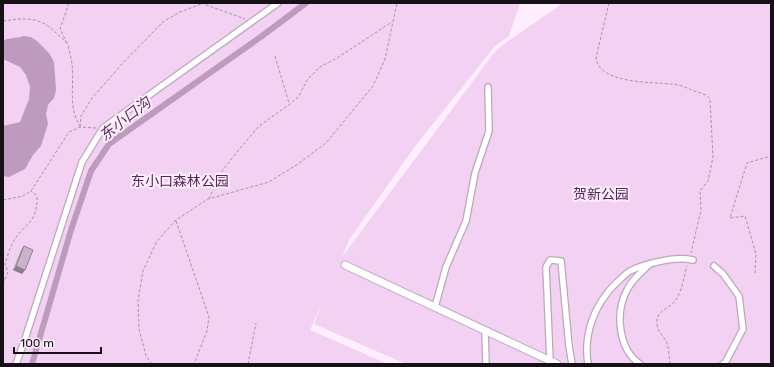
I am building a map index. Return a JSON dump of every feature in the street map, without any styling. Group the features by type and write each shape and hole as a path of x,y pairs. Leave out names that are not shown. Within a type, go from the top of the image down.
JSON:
{"street":[{"path":"16,364 82,162 103,128 278,3"},
{"path":"435,307 446,268 466,221 475,173 489,131 488,87"},
{"path":"588,364 588,338 591,323 597,307 607,293 629,272 651,263 668,259 691,260"},
{"path":"345,265 553,362 546,267 550,260 561,261 572,364"},
{"path":"640,364 628,350 623,340 620,329 621,304 627,289 651,263"},
{"path":"714,266 724,274 739,296 743,329 725,363 723,364"},
{"path":"485,331 486,364"}],"path":[{"path":"69,3 60,29 68,45 73,62 73,110 75,119 80,127"},
{"path":"197,3 203,3 229,12 251,22"},
{"path":"80,127 81,116 92,98 157,28 164,21 180,12 203,3"},
{"path":"152,364 146,356 139,328 138,300 143,271 157,241 176,220 208,199 269,182 298,164 326,142 373,86 385,59 392,22 398,3"},
{"path":"609,3 596,58 599,67 603,71 634,81 676,85 706,95 710,99 713,157 707,185 700,192 701,210 691,260 675,301 663,309 656,322 667,344 670,364"},
{"path":"3,21 17,19 37,20 52,29 68,45"},
{"path":"208,199 219,176 259,126 299,96 307,80 320,67 337,58 392,22"},
{"path":"276,56 290,104"},
{"path":"3,200 23,196 30,191 69,132 80,127 103,128"},
{"path":"755,273 756,254 745,216 730,218 747,163 771,156"},
{"path":"3,284 8,272 5,264 12,243 21,231 30,223 38,207 37,196 30,191"},
{"path":"176,220 209,317 207,331 194,364"},
{"path":"248,364 256,322"}],"green space":[{"path":"3,3 520,3 509,36 495,46 416,145 349,240 342,257 497,49 563,3 771,3 771,364 406,364 314,324 323,301 310,330 388,364 3,364"}],"shaded area":[{"path":"23,36 31,37 49,53 54,62 56,90 54,98 48,105 46,114 48,124 41,146 33,155 25,169 9,177 3,176 3,126 20,122 29,99 30,87 26,75 20,67 3,59 3,41"}],"building":[{"path":"24,246 33,250 25,270 16,266"}],"waterway":[{"name":"东小口沟","path":"32,364 71,230 91,171 109,144 262,36 306,3"}],"park label":[{"name":"东小口森林公园","path":"180,181"},
{"name":"贺新公园","path":"601,194"}]}
